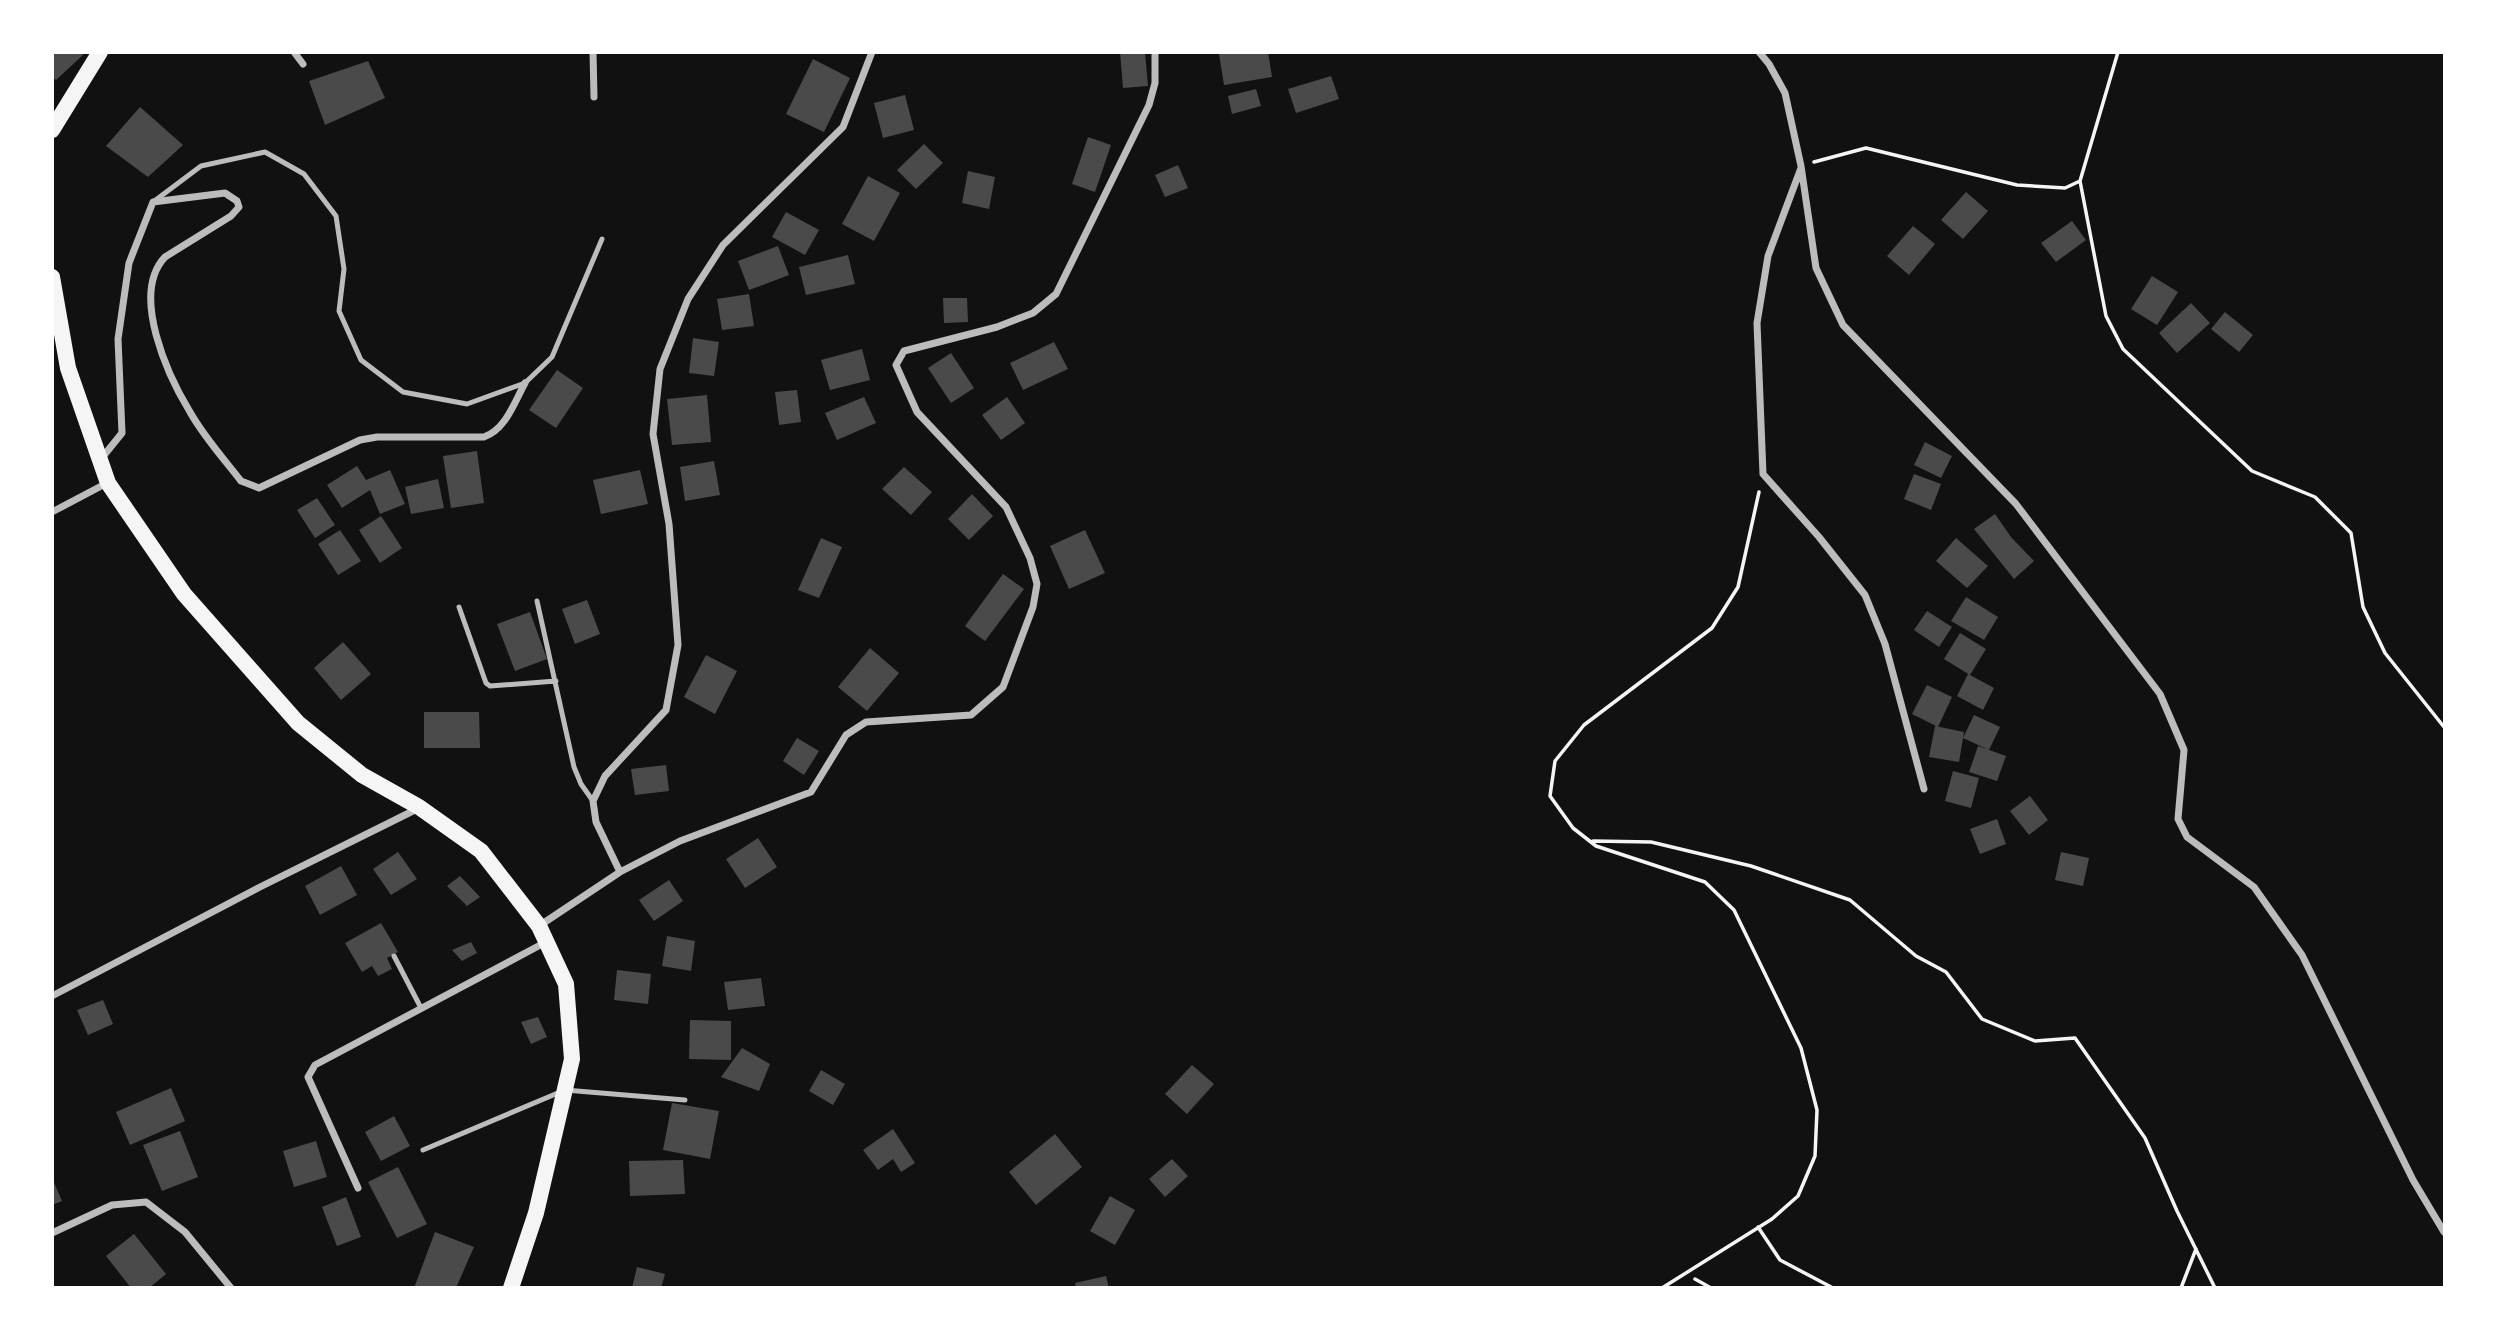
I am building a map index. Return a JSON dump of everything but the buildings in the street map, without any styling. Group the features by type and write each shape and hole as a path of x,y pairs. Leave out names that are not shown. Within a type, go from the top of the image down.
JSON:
{"highway":[{"path":"52,130 100,52"},
{"path":"52,277 68,368 108,483 184,594 299,723 362,775 419,807 481,851 539,926 566,984 572,1059 536,1213 511,1287"}],"street":[{"path":"294,52 303,64"},
{"path":"593,52 594,97"},
{"path":"620,872 596,822 593,801 605,776 666,710 678,645 669,524 653,434 660,369 688,299 723,246 843,127 872,52"},
{"path":"539,926 620,872 680,841 811,792 846,735 866,722 971,715 1003,687 1033,607 1037,584 1030,558 1006,507 917,412 896,365 904,351 997,327 1033,313 1056,294 1149,106 1155,83 1155,52"},
{"path":"1759,52 1785,93 1801,166 1816,268 1843,325 2016,504 2160,694 2184,750 2178,819 2187,837 2254,887 2302,955 2413,1180 2445,1232"},
{"path":"1801,166 1768,256 1757,323 1763,474 1819,537 1865,595 1885,644 1924,789"},
{"path":"100,461 121,433 118,340 130,263 153,202 225,193 237,201 239,206 231,216 159,263 151,285 151,315 160,349 190,412 241,481 248,485 259,488 360,440 377,437 484,437 494,434 525,383"},
{"path":"52,512 108,483"},
{"path":"52,996 419,807"},
{"path":"358,1188 308,1077 314,1065 546,942"},
{"path":"52,1233 112,1205 146,1202 184,1233 231,1287"}],"lane":[{"path":"153,202 201,166 265,152 304,174 336,216 344,269 338,311 361,360 403,392 467,404 525,383 552,357 602,239"},
{"path":"537,601 574,767 581,784 593,801"},
{"path":"459,607 486,683 497,687 556,681"},
{"path":"394,956 422,1009"},
{"path":"424,1150 565,1090 685,1100"}],"path":[{"path":"2118,52 2080,181 2106,316 2123,349 2252,471 2315,498 2351,533 2363,607 2385,653 2445,727"},
{"path":"1801,166 1866,148 2017,185 2065,188 2080,181"},
{"path":"1662,1287 1772,1219 1798,1196 1815,1156 1817,1110 1801,1048 1734,910 1705,882 1597,846 1573,828 1550,796 1555,761 1584,725 1712,628 1738,587 1763,474"},
{"path":"1591,841 1651,842 1751,866 1850,900 1916,956 1946,972 1982,1019 2035,1041 2076,1038 2146,1138 2177,1211 2215,1287"},
{"path":"1758,1227 1780,1260 1833,1287"},
{"path":"2181,1287 2196,1249"},
{"path":"1695,1279 1711,1287"}]}
